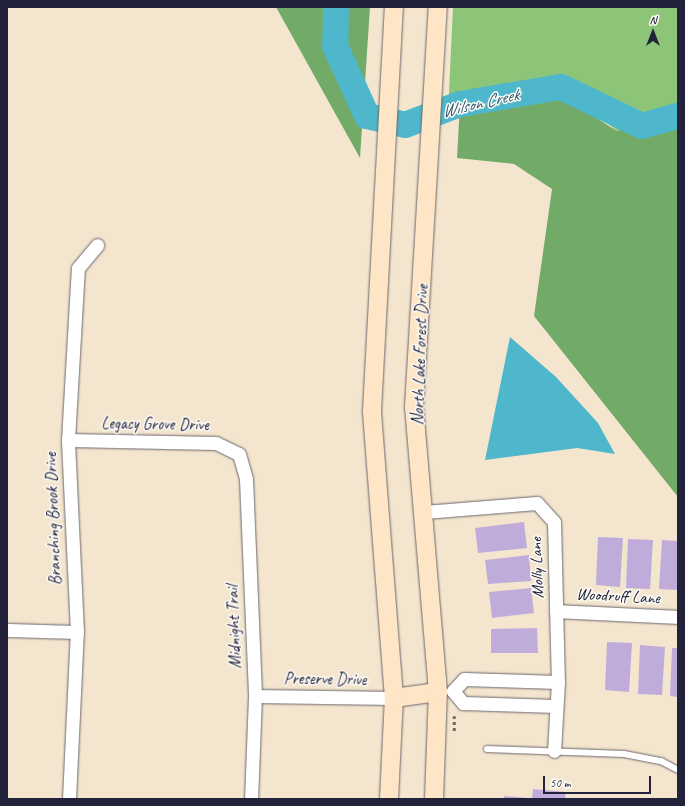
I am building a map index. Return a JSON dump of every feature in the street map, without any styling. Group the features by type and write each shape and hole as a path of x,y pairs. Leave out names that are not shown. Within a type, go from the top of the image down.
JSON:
{"main road":[{"path":"389,799 394,698 372,411 394,7"},
{"name":"North Lake Forest Drive","path":"434,799 445,691 424,512 414,407 438,7"},
{"path":"394,698 445,691"}],"street":[{"name":"Branching Brook Drive","path":"69,799 77,632 68,440 78,268 97,245"},
{"name":"Legacy Grove Drive","path":"68,440 216,443 230,446 239,454"},
{"name":"Midnight Trail","path":"239,454 246,479 255,696 251,799"},
{"name":"Molly Lane","path":"424,512 537,503 554,522 558,682 554,752"},
{"name":"Woodruff Lane","path":"556,611 678,617"},
{"path":"7,630 77,632"},
{"path":"556,706 462,703 445,691 464,679 558,682"},
{"name":"Preserve Drive","path":"255,696 394,698"}],"lane":[{"path":"487,749 624,754 661,761 678,770"}],"green space":[{"path":"276,7 370,7 360,158"},
{"path":"453,7 678,7 678,104 617,131 581,101 538,82 448,114"},
{"path":"538,81 617,131 678,104 678,497 534,316 552,189 514,164 457,158 460,104"}],"water":[{"path":"510,337 556,377 598,423 615,454 577,448 485,460"}],"building":[{"path":"524,522 527,548 478,553 475,528"},
{"path":"598,537 623,538 620,587 596,585"},
{"path":"628,539 653,540 650,589 626,588"},
{"path":"662,540 678,541 678,590 659,589"},
{"path":"529,555 531,581 488,584 485,560"},
{"path":"531,588 534,613 492,618 489,592"},
{"path":"537,628 538,653 491,653 491,629"},
{"path":"607,642 632,643 629,692 605,690"},
{"path":"640,645 665,647 662,695 638,694"},
{"path":"672,648 678,648 678,697 670,696"},
{"path":"533,789 566,792 565,799 532,799"},
{"path":"504,796 529,798 529,799 504,799"}],"waterway":[{"name":"Wilson Creek","path":"336,7 335,46 367,116 405,125 460,104 561,87 642,126 678,116"}]}
